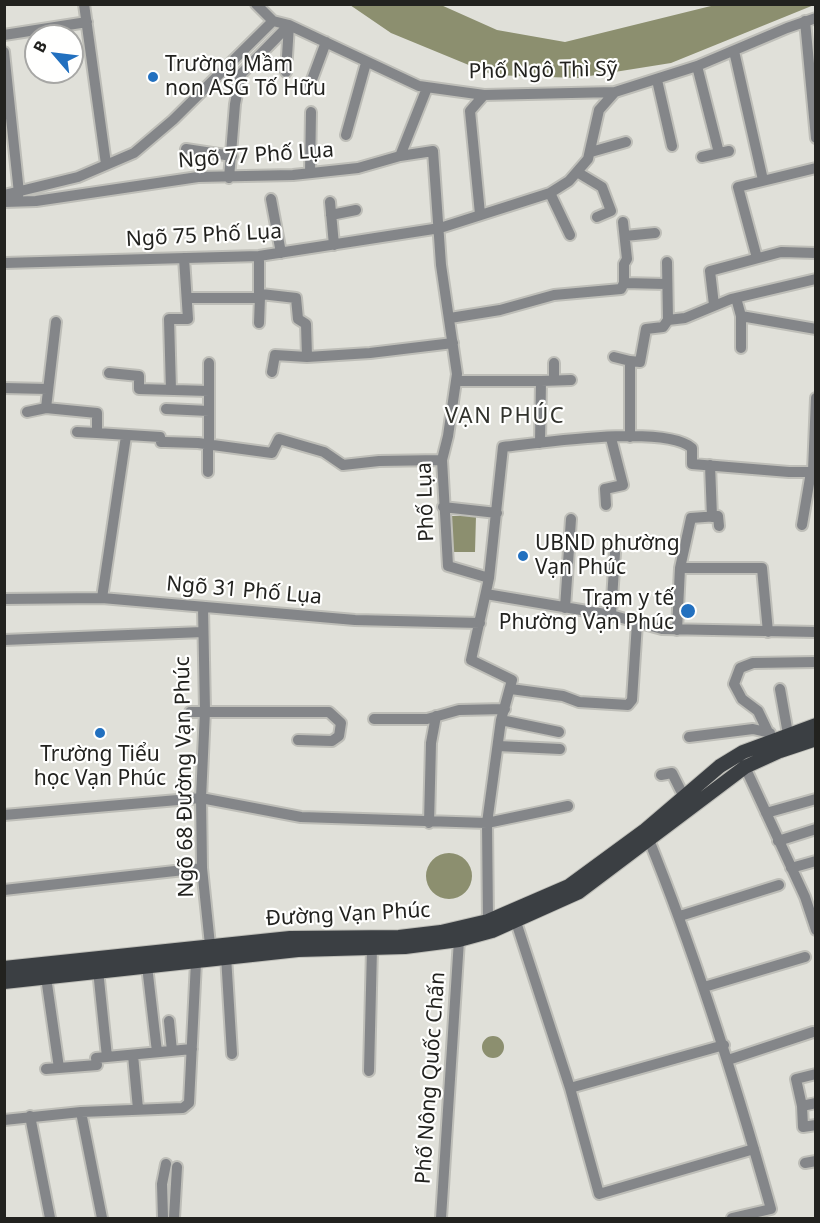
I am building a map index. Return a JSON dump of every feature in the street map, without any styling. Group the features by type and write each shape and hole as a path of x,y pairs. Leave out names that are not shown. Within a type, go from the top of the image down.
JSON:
{"main road":[{"name":"Đường Vạn Phúc","path":"4,982 46,977 98,964 210,945 290,938 372,942 405,947 459,940 516,922 579,892 647,836 684,797 720,766 778,734 816,725"},
{"name":"Đường Vạn Phúc","path":"4,968 98,964 147,966 196,962 226,956 372,942 441,932 488,921 569,886 647,836 745,767 780,751 816,739"}],"street":[{"path":"84,4 106,164"},
{"path":"4,195 78,177 134,153 173,120 273,21 256,4"},
{"path":"810,20 816,138"},
{"name":"Phố Ngô Thì Sỹ","path":"273,21 290,25 366,63 428,88 484,95 615,92 697,66 810,20"},
{"path":"4,35 87,21"},
{"path":"286,72 290,25"},
{"path":"229,178 235,104 241,74 290,25"},
{"path":"310,85 326,42"},
{"path":"734,51 763,180"},
{"path":"4,52 19,193"},
{"path":"346,135 366,63"},
{"path":"231,64 241,74"},
{"path":"697,66 724,152 702,157"},
{"path":"657,80 672,146"},
{"path":"400,156 428,88"},
{"path":"440,228 550,193 565,185 591,152 600,110 615,92"},
{"path":"480,214 470,111 484,95"},
{"path":"310,173 311,111"},
{"path":"591,152 626,141"},
{"path":"186,149 232,156"},
{"name":"Ngõ 77 Phố Lụa","path":"4,202 36,201 198,177 229,178 358,168 400,156 433,151 440,228"},
{"path":"757,258 738,187 816,168"},
{"path":"577,172 602,187 611,211 597,217"},
{"path":"550,193 570,236"},
{"path":"272,199 281,253"},
{"path":"330,202 334,245"},
{"path":"331,215 356,210"},
{"path":"450,318 500,310 554,295 621,289 624,283 624,264 627,259 623,222"},
{"name":"Ngõ 75 Phố Lụa","path":"4,263 259,256 440,228"},
{"name":"Phố Lụa","path":"440,228 441,265 450,318 456,381 442,460 448,566 489,578"},
{"path":"625,236 655,233"},
{"path":"714,305 709,271 781,252 816,253"},
{"path":"259,256 259,323"},
{"path":"171,390 169,319 188,319 184,258"},
{"path":"614,357 640,362 646,329 663,327 668,320 667,262"},
{"path":"668,320 686,318 736,298 816,279"},
{"path":"624,283 666,284"},
{"path":"187,298 260,295 296,298 297,319 306,324 307,357"},
{"path":"736,298 741,316 741,348"},
{"path":"741,316 816,329"},
{"path":"46,408 56,322"},
{"path":"272,372 275,355 307,357 453,343"},
{"path":"630,361 630,437"},
{"path":"208,472 209,363"},
{"path":"554,363 554,380"},
{"path":"109,373 139,376 139,389 209,391"},
{"path":"456,381 571,380"},
{"path":"540,443 541,381"},
{"path":"4,388 48,389"},
{"path":"802,525 813,472 816,398"},
{"path":"27,412 46,408 96,413 97,433"},
{"path":"166,410 209,411"},
{"path":"77,432 160,437 161,442 272,453 279,439 324,452 343,465 379,461 442,460"},
{"path":"102,598 126,436"},
{"path":"488,921 487,823 503,715 511,689 511,679 472,662 489,578 503,447 630,437 686,443 692,448 692,464 813,472"},
{"path":"606,505 605,489 623,485 611,438"},
{"path":"710,465 712,517"},
{"path":"443,507 497,513"},
{"path":"677,630 680,568 691,518 718,516 719,526"},
{"path":"565,608 572,519"},
{"path":"611,615 615,553"},
{"path":"680,568 762,568 768,632"},
{"path":"486,594 611,615 637,623 677,630 816,632"},
{"name":"Ngõ 31 Phố Lụa","path":"4,599 102,598 355,620 480,622"},
{"name":"Ngõ 68 Đường Vạn Phúc","path":"203,607 205,711 201,798 202,868 210,945"},
{"path":"511,689 563,696 579,702 630,704 637,623"},
{"path":"4,640 203,632"},
{"path":"778,734 759,711 736,693 734,684 740,668 753,663 816,662"},
{"path":"778,734 780,689"},
{"path":"374,719 427,719 459,710 503,715 559,732"},
{"path":"190,712 329,712 341,723 339,736 332,741 298,740"},
{"path":"429,823 431,743 436,716"},
{"path":"689,738 753,729 778,734"},
{"path":"498,746 560,749"},
{"path":"745,767 791,868 810,895 816,930"},
{"path":"661,776 672,773 684,797"},
{"path":"4,815 201,798 301,817 429,823 487,823 568,806"},
{"path":"766,813 816,799"},
{"path":"778,841 816,829"},
{"path":"647,836 680,916 729,1060 771,1209 732,1218"},
{"path":"791,868 816,861"},
{"path":"4,890 202,868"},
{"path":"680,916 779,885"},
{"path":"516,922 570,1088 599,1194 754,1149"},
{"name":"Phố Nông Quốc Chấn","path":"441,1218 459,940"},
{"path":"369,1071 372,942"},
{"path":"226,956 232,1054"},
{"path":"704,987 805,957"},
{"path":"4,1120 81,1112 183,1108 189,1103 196,962"},
{"path":"98,964 107,1057"},
{"path":"147,966 157,1052"},
{"path":"46,977 59,1068"},
{"path":"168,1021 172,1051"},
{"path":"729,1060 813,1032"},
{"path":"570,1088 724,1045"},
{"path":"46,1069 97,1065 96,1058 192,1049"},
{"path":"133,1055 138,1109"},
{"path":"816,1074 796,1079 802,1106 803,1127 816,1125"},
{"path":"802,1106 816,1103"},
{"path":"81,1112 102,1218"},
{"path":"30,1116 50,1218"},
{"path":"163,1218 162,1184 166,1164"},
{"path":"174,1218 177,1167"}],"shaded area":[{"path":"350,5 441,5 497,30 565,42 715,5 814,5 671,63 577,78 493,75 391,33"},
{"path":"448,516 476,516 475,552 448,552"},
{"path":"449,853 458,854 465,860 471,867 471,885 465,892 458,898 449,899 440,898 433,892 427,885 426,876 427,867 433,860 440,854"},
{"path":"493,1036 501,1039 504,1047 501,1055 493,1058 485,1055 482,1047 485,1039"}],"place":[{"name":"Trường Mầm non ASG Tố Hữu","path":"153,77"},
{"name":"UBND phường Vạn Phúc","path":"523,556"},
{"name":"Trạm y tế Phường Vạn Phúc","path":"688,611"},
{"name":"Trường Tiểu học Vạn Phúc","path":"100,733"}],"district":[{"name":"VẠN PHÚC","path":"505,417"}]}
